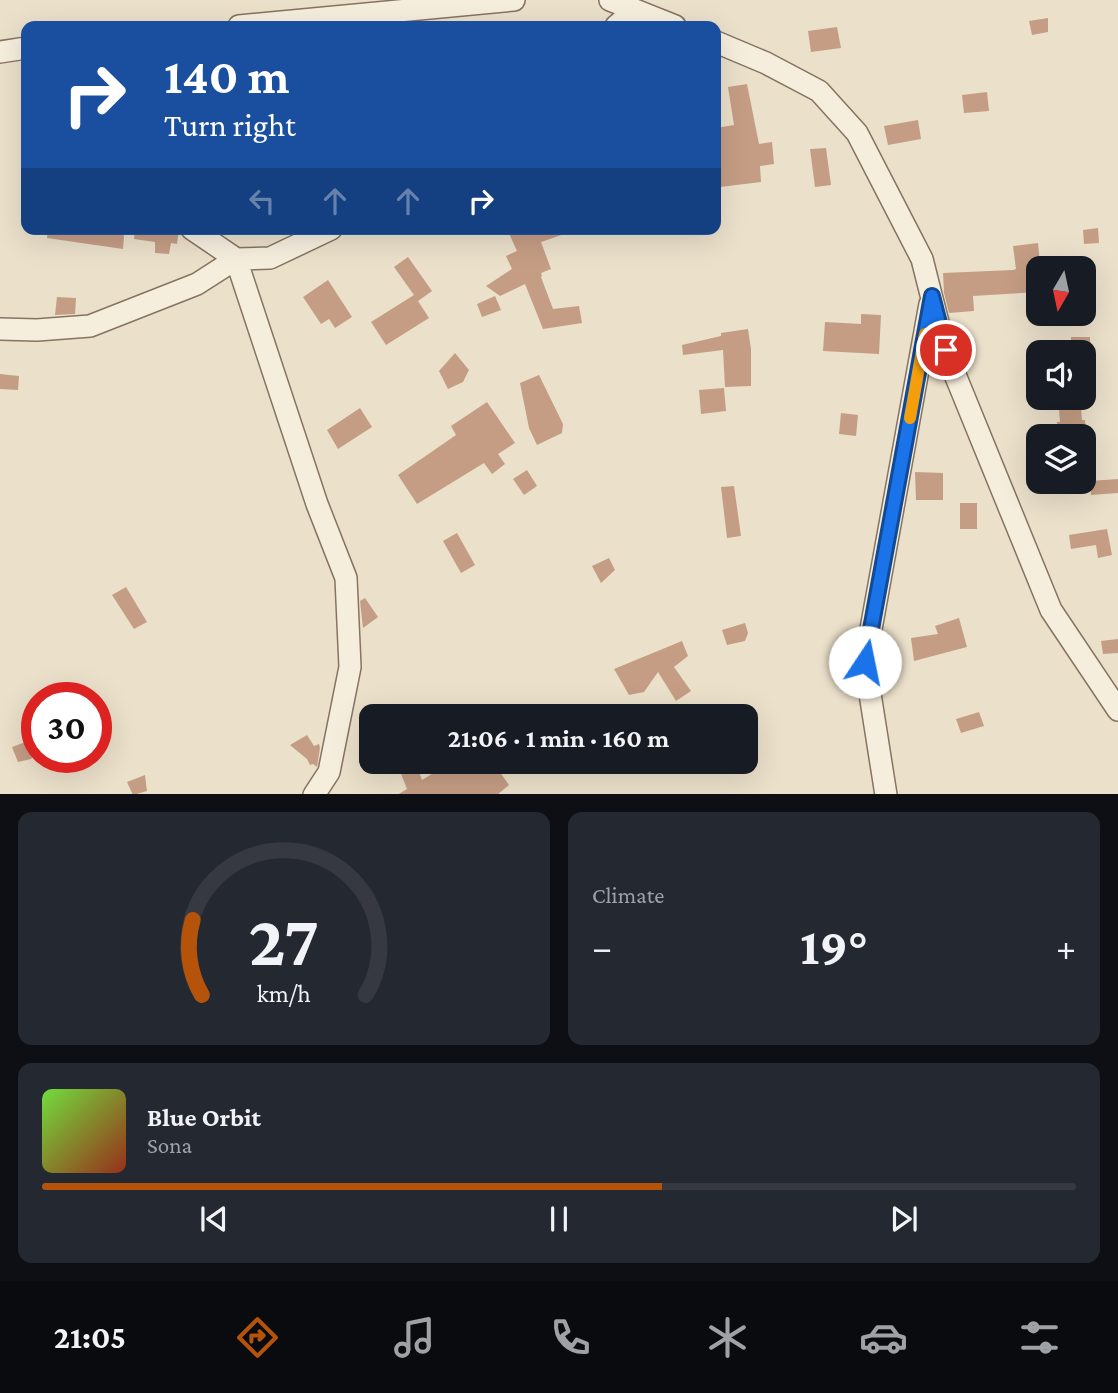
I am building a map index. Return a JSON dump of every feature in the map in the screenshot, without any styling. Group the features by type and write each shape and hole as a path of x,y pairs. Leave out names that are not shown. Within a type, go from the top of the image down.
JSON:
{"street":[{"path":"278,21 402,5 514,0"},
{"path":"610,0 662,21"},
{"path":"622,21 635,10"},
{"path":"721,44 766,63 819,91 858,134 922,259 946,350 1051,610 1118,710"},
{"path":"0,52 21,49"},
{"path":"201,235 236,259 317,504 346,578 350,667 329,772 314,794"},
{"path":"0,329 37,330 90,326 197,284 236,259 270,258 318,235"},
{"path":"886,794 865,662 932,296"}],"building":[{"path":"1048,18 1048,32 1032,35 1029,21"},
{"path":"837,27 841,48 811,52 808,31"},
{"path":"747,84 759,144 772,142 774,164 760,166 761,182 721,187 721,127 734,125 728,87"},
{"path":"987,92 989,111 964,113 962,95"},
{"path":"918,120 921,139 888,145 884,126"},
{"path":"826,148 831,185 815,187 810,149"},
{"path":"1098,228 1099,243 1084,244 1083,230"},
{"path":"47,235 124,236 123,249 47,238"},
{"path":"134,235 178,235 177,244 171,243 169,254 155,253 155,242 134,239"},
{"path":"510,235 561,235 541,242 551,269 541,273 541,277 553,309 579,306 582,323 543,329 525,284 500,296 486,286 512,269 506,256 517,251"},
{"path":"1038,243 1039,256 1026,256 1026,293 973,296 974,311 949,313 943,273 1016,269 1013,246"},
{"path":"408,257 432,291 418,301 429,318 386,345 371,322 414,295 394,267"},
{"path":"328,280 352,317 335,328 329,319 321,324 303,297"},
{"path":"495,296 501,310 482,317 477,304"},
{"path":"57,297 76,298 75,314 55,315"},
{"path":"861,314 881,315 879,354 823,351 825,322 861,324"},
{"path":"748,329 751,386 725,387 723,350 683,355 682,345 721,336 721,333"},
{"path":"1071,337 1090,337 1090,340 1071,340"},
{"path":"455,353 469,370 463,382 448,389 439,371"},
{"path":"0,374 19,376 18,390 0,389"},
{"path":"539,375 563,424 562,433 537,445 529,428 520,383"},
{"path":"724,388 726,411 701,414 699,390"},
{"path":"487,402 515,443 498,454 505,464 492,474 484,463 417,504 398,475 456,435 451,426"},
{"path":"360,408 372,427 338,449 327,430"},
{"path":"1059,410 1081,410 1085,424 1057,424 1060,422"},
{"path":"841,413 858,415 856,436 839,434"},
{"path":"527,470 537,486 524,495 513,479"},
{"path":"915,472 943,473 943,500 916,500"},
{"path":"1118,479 1118,493 1091,495 1096,494 1096,481"},
{"path":"734,486 741,536 727,538 721,487"},
{"path":"960,503 977,503 977,529 960,529"},
{"path":"1107,529 1112,555 1098,558 1096,545 1071,549 1069,535"},
{"path":"457,533 475,565 461,573 443,541"},
{"path":"609,558 615,570 601,583 592,566"},
{"path":"126,587 147,622 134,629 112,595"},
{"path":"365,598 378,617 363,628 360,601"},
{"path":"959,618 967,647 914,661 911,638 938,634 935,626"},
{"path":"745,623 748,633 745,641 727,645 722,630"},
{"path":"1118,639 1118,653 1103,654 1101,641"},
{"path":"682,641 688,656 674,667 691,691 676,701 658,672 644,692 629,695 614,669"},
{"path":"979,712 984,726 961,733 956,719"},
{"path":"307,735 314,746 319,744 317,767 310,765 307,759 290,745"},
{"path":"21,744 21,761 18,762 12,747"},
{"path":"401,774 420,774 422,780 432,774 501,774 509,785 498,794 399,794 407,789"},
{"path":"145,775 147,791 133,794 127,782"}],"slow traffic":[{"path":"910,418 925,334"}],"route":[{"path":"865,662 932,296 946,350"}]}
